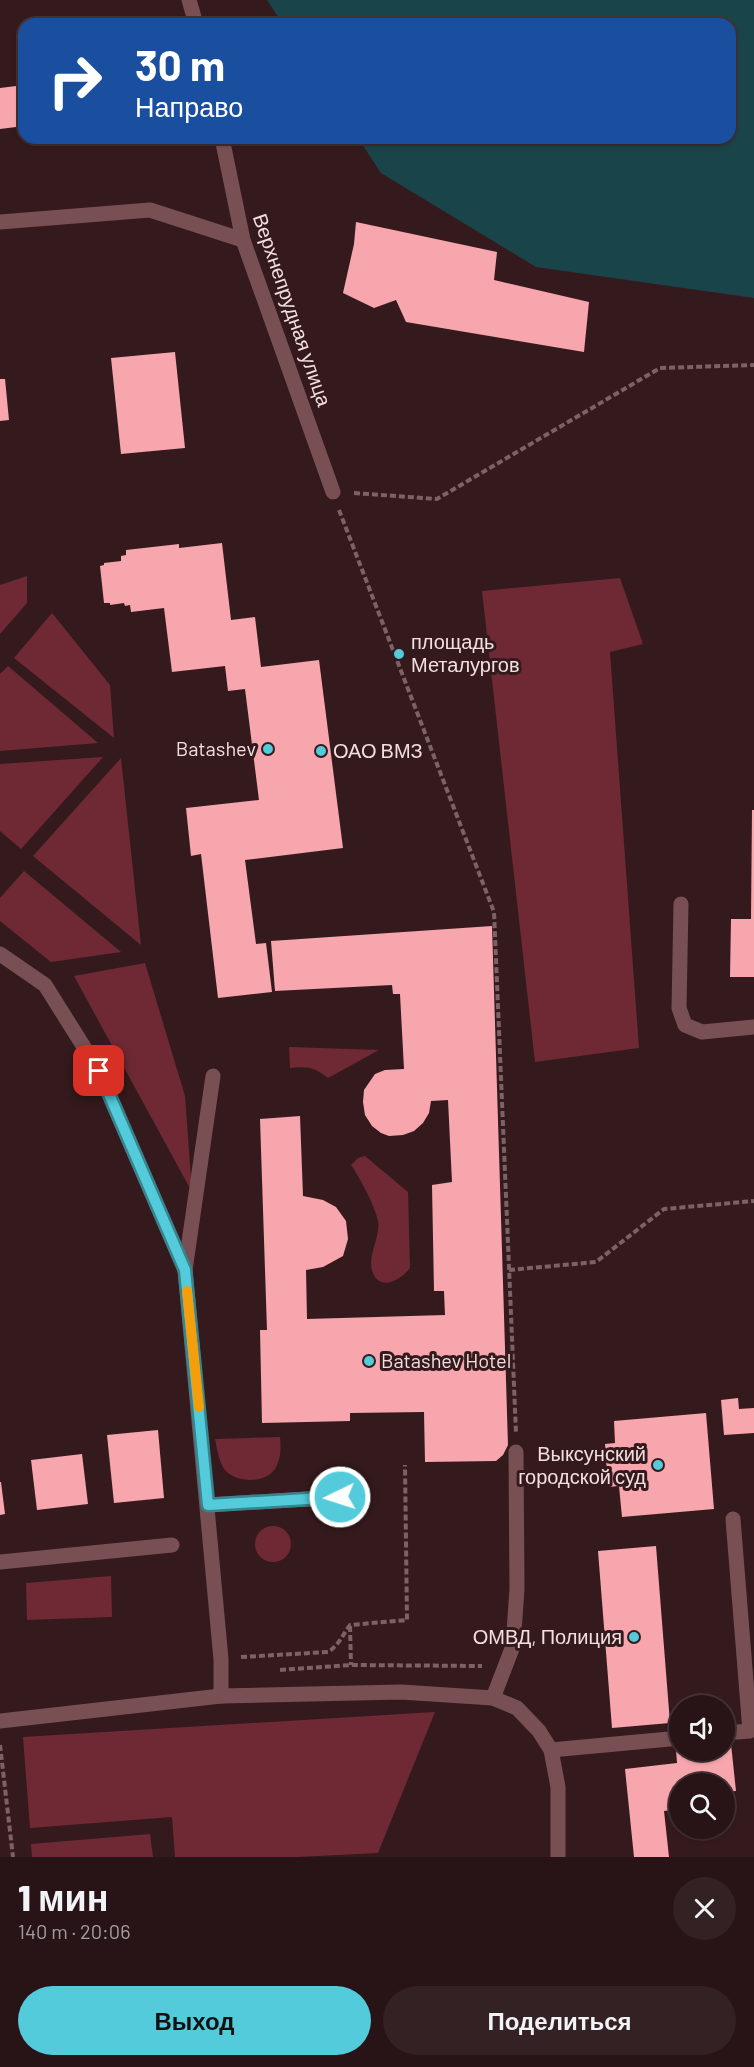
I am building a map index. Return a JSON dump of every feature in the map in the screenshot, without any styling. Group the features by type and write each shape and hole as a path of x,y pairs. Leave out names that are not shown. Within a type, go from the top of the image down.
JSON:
{"street":[{"path":"189,0 194,18"},
{"name":"Верхнепрудная улица","path":"223,144 243,240 333,492"},
{"path":"0,222 150,210 243,240"},
{"path":"681,904 679,1008 685,1025 702,1032 754,1027"},
{"path":"0,954 45,985 99,1071 185,1270"},
{"path":"213,1076 185,1270 208,1505 221,1659 221,1696"},
{"path":"493,1698 513,1646 517,1589 516,1452"},
{"path":"208,1505 340,1497"},
{"path":"733,1519 750,1731 735,1732"},
{"path":"0,1562 172,1545"},
{"path":"0,1721 221,1696 401,1692 493,1698 517,1708 539,1731 551,1750 558,1787 558,1857"},
{"path":"551,1750 669,1738"}],"path":[{"path":"516,1452 494,912 333,492 437,499 660,368 754,365"},
{"path":"509,1270 596,1262 664,1209 754,1201"},
{"path":"221,1659 328,1652 338,1646 343,1634 350,1626 407,1620 405,1465"},
{"path":"350,1626 351,1665"},
{"path":"269,1671 351,1665 505,1666"},
{"path":"0,1745 13,1857"}],"shaded area":[{"path":"27,576 27,603 0,634 0,585"},
{"path":"620,578 643,644 610,652 639,1048 535,1062 482,591"},
{"path":"52,613 110,685 114,738 14,658"},
{"path":"8,666 98,743 0,751 0,674"},
{"path":"103,757 21,849 0,831 0,764"},
{"path":"121,758 141,945 33,856"},
{"path":"24,871 121,952 51,962 0,921 0,898"},
{"path":"145,963 185,1096 192,1192 74,976"},
{"path":"289,1047 379,1050 328,1078 310,1068 290,1068"},
{"path":"365,1156 408,1192 410,1268 392,1282 381,1282 371,1267 378,1234 378,1221 367,1192 351,1165 358,1158"},
{"path":"280,1437 280,1453 275,1469 265,1477 250,1480 236,1477 225,1470 215,1439"},
{"path":"273,1526 286,1531 291,1544 286,1557 273,1562 260,1557 255,1544 260,1531"},
{"path":"111,1576 112,1617 27,1620 26,1583"},
{"path":"435,1712 378,1853 297,1857 175,1857 172,1817 30,1828 23,1737"},
{"path":"150,1834 153,1857 32,1857 31,1844"}],"water":[{"path":"267,0 754,0 754,298 536,267 381,173 362,144 736,144 736,18 279,18"}],"building":[{"path":"18,86 18,127 0,129 0,88"},
{"path":"356,222 497,252 494,280 589,302 584,352 406,322 396,300 374,308 343,293 354,244"},
{"path":"175,352 185,448 121,454 111,358"},
{"path":"0,379 5,379 9,420 0,421"},
{"path":"222,543 231,620 255,617 261,667 319,660 343,848 245,860 256,944 266,943 272,992 218,998 201,854 191,856 186,808 259,800 245,689 228,691 225,666 172,672 164,608 131,612 130,605 125,606 124,603 110,605 110,603 104,603 100,566 104,563 121,561 121,556 126,555 126,550 179,544 179,548"},
{"path":"752,810 754,810 754,977 730,977 731,919 751,919"},
{"path":"492,926 508,1445 503,1455 496,1461 425,1462 424,1412 350,1413 350,1421 262,1423 260,1330 267,1330 260,1119 300,1116 303,1196 323,1200 336,1207 346,1221 348,1239 343,1256 323,1267 306,1270 307,1319 445,1315 444,1291 434,1291 432,1185 452,1182 448,1100 431,1101 429,1113 423,1123 414,1131 403,1135 389,1136 381,1133 372,1126 365,1115 364,1090 375,1074 385,1070 404,1069 400,994 393,994 392,985 275,991 271,941"},
{"path":"738,1398 739,1409 754,1408 754,1433 724,1435 721,1400"},
{"name":"Выксунский городской суд","path":"706,1413 714,1509 622,1517 619,1486 608,1487 605,1444 615,1443 614,1421"},
{"path":"158,1430 164,1498 114,1503 107,1435"},
{"path":"82,1454 88,1504 37,1510 31,1460"},
{"path":"0,1482 5,1514 0,1515"},
{"name":"ОМВД, Полиция","path":"656,1546 669,1723 612,1728 598,1551"},
{"path":"677,1761 733,1761 734,1773 669,1773 669,1810 664,1811 669,1857 634,1857 625,1769 677,1763"}],"slow traffic":[{"path":"187,1291 199,1407"}],"place":[{"name":"площадь Металургов","path":"399,654"},
{"name":"Batashev","path":"268,749"},
{"name":"ОАО ВМЗ","path":"321,751"},
{"name":"Batashev Hotel","path":"369,1361"},
{"name":"Выксунский городской суд","path":"658,1465"},
{"name":"ОМВД, Полиция","path":"634,1637"}],"route":[{"path":"99,1071 185,1270 208,1505 340,1497"}]}
